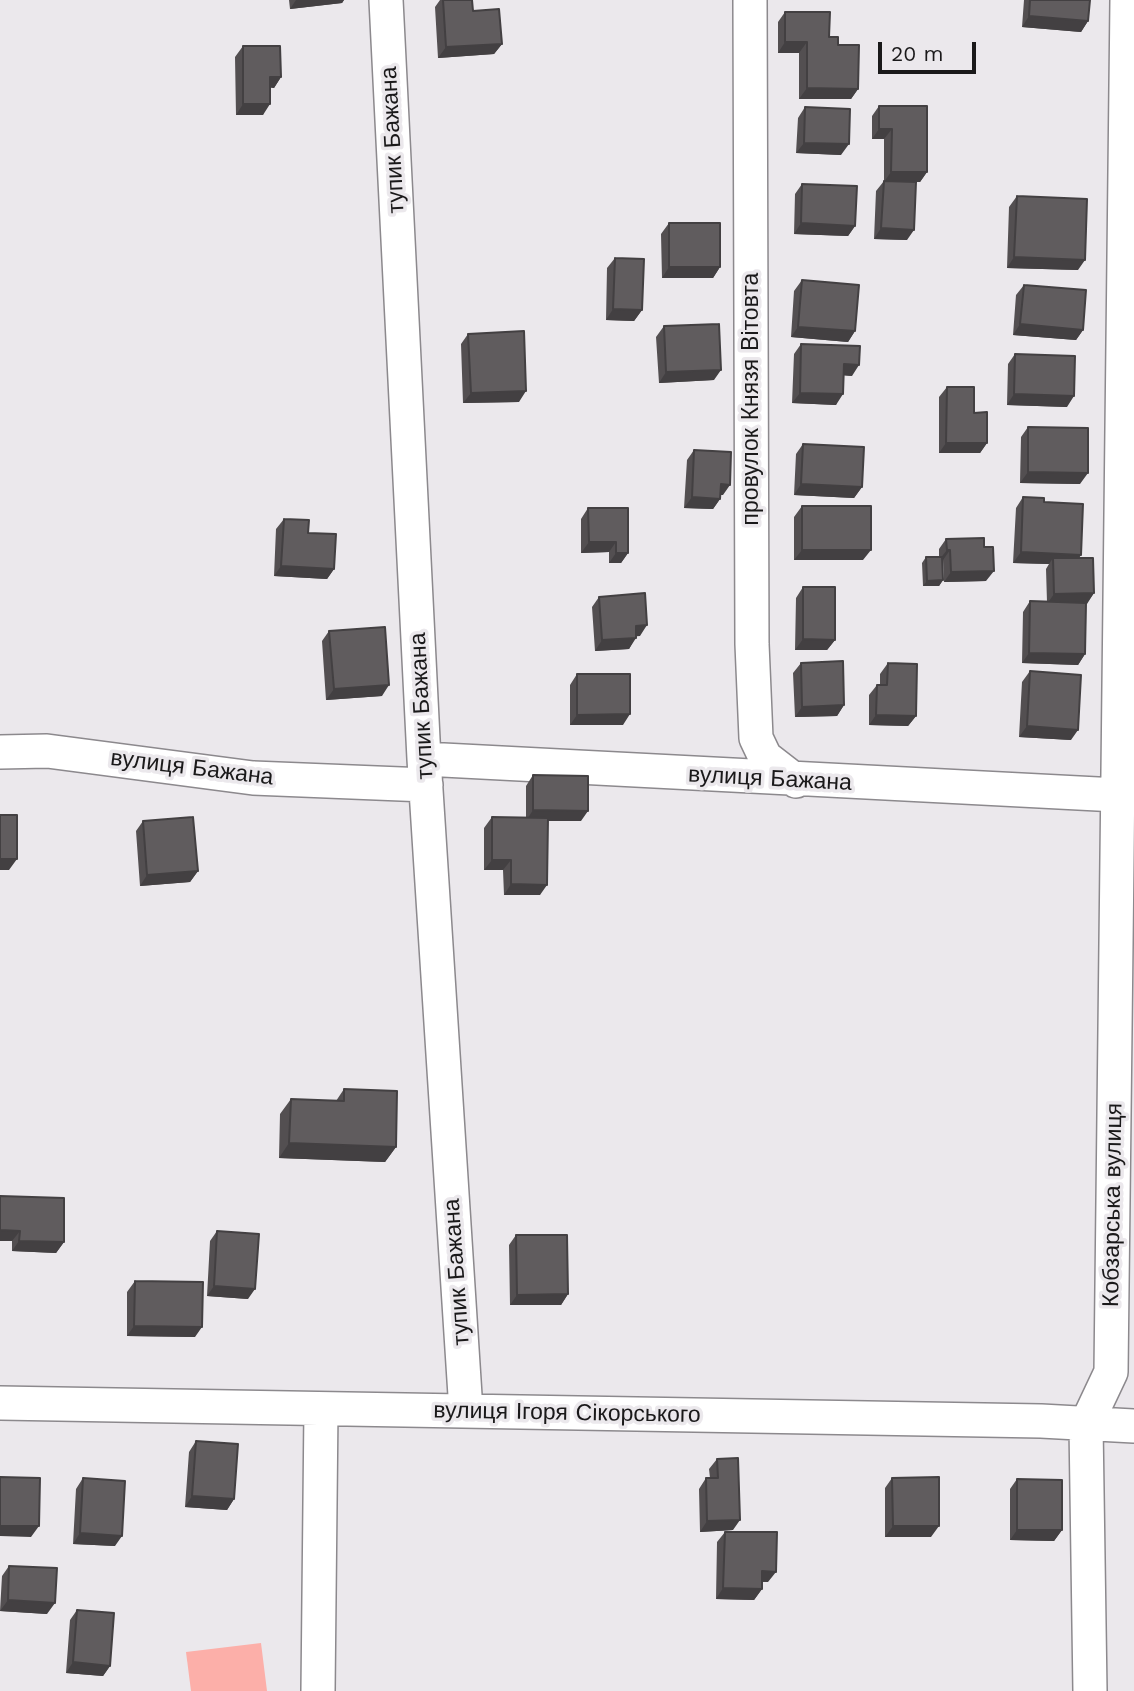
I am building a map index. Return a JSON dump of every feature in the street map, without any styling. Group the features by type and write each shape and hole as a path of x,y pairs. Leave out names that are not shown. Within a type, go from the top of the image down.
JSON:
{"street":[{"name":"тупик Бажана","path":"386,0 425,772 466,1411"},
{"name":"провулок Князя Вітовта","path":"750,0 752,644 756,738 765,757 796,781"},
{"name":"Кобзарська вулиця","path":"1090,1691 1086,1425 1111,1372 1124,1085 1117,795 1128,568 1127,0"},
{"name":"вулиця Бажана","path":"0,752 47,751 253,778 425,772 796,781 1117,795"},
{"name":"вулиця Ігоря Сікорського","path":"0,1403 1041,1421 1134,1426"},
{"path":"318,1691 321,1409"}],"shaded area":[{"path":"261,1643 267,1691 191,1691 186,1652"}],"building":[{"path":"443,0 472,0 473,11 499,9 502,44 446,47"},
{"path":"1030,0 1090,0 1088,21 1029,16"},
{"path":"785,12 830,12 829,37 838,37 838,45 859,45 858,89 807,88 807,42 785,42"},
{"path":"243,46 280,46 281,77 270,77 270,104 243,104"},
{"path":"879,106 927,106 927,172 891,172 892,129 879,129"},
{"path":"805,107 850,109 849,144 804,143"},
{"path":"884,181 916,182 914,230 881,228"},
{"path":"802,184 857,186 855,226 801,223"},
{"path":"1017,196 1087,199 1085,260 1014,257"},
{"path":"669,223 720,223 720,267 669,267"},
{"path":"615,258 644,259 642,310 613,309"},
{"path":"802,280 859,285 855,331 798,327"},
{"path":"1024,285 1086,290 1083,330 1020,324"},
{"path":"719,324 721,370 666,372 664,326"},
{"path":"524,331 526,391 471,393 468,334"},
{"path":"801,344 860,346 859,365 844,364 843,394 800,393"},
{"path":"1015,354 1075,356 1074,396 1014,394"},
{"path":"947,387 974,387 974,413 987,412 987,443 946,443"},
{"path":"1028,427 1088,428 1088,473 1028,472"},
{"path":"803,444 864,447 862,487 801,484"},
{"path":"694,450 731,452 730,485 721,484 720,499 692,497"},
{"path":"1023,497 1044,498 1044,502 1083,504 1081,555 1021,552"},
{"path":"802,506 871,506 871,550 802,550"},
{"path":"588,508 628,508 628,553 616,553 616,542 589,542"},
{"path":"284,519 309,520 308,533 336,534 334,569 281,566"},
{"path":"984,538 984,547 993,547 994,571 951,572 950,550 947,550 946,539"},
{"path":"926,557 942,557 943,580 927,581"},
{"path":"1053,558 1093,558 1094,593 1054,594"},
{"path":"803,587 835,587 835,640 803,639"},
{"path":"645,593 647,625 636,626 636,638 602,640 599,597"},
{"path":"1030,601 1086,603 1085,654 1029,653"},
{"path":"385,627 389,685 334,689 329,631"},
{"path":"843,661 844,705 802,707 801,663"},
{"path":"888,663 917,664 916,716 876,715 877,685 887,685"},
{"path":"1030,671 1081,675 1078,730 1027,726"},
{"path":"577,674 630,674 630,714 577,715"},
{"path":"533,775 588,776 588,811 533,810"},
{"path":"0,815 17,815 17,859 0,859"},
{"path":"193,817 198,871 147,875 143,821"},
{"path":"492,817 548,818 547,885 511,884 511,860 492,860"},
{"path":"344,1089 397,1091 396,1147 289,1143 291,1099 344,1101"},
{"path":"0,1196 64,1198 64,1242 19,1241 20,1231 0,1230"},
{"path":"217,1231 259,1234 255,1289 214,1286"},
{"path":"516,1235 567,1235 568,1294 517,1295"},
{"path":"135,1281 203,1282 202,1327 134,1326"},
{"path":"196,1441 238,1444 234,1499 192,1496"},
{"path":"738,1458 740,1520 707,1521 706,1478 718,1478 717,1459"},
{"path":"0,1477 40,1478 39,1526 0,1526"},
{"path":"939,1477 939,1526 893,1526 892,1478"},
{"path":"83,1478 125,1481 122,1536 80,1533"},
{"path":"1017,1479 1062,1480 1062,1530 1017,1530"},
{"path":"725,1532 777,1532 776,1572 762,1571 762,1589 723,1588"},
{"path":"9,1566 57,1568 55,1603 8,1600"},
{"path":"77,1610 114,1613 110,1666 73,1662"}]}
